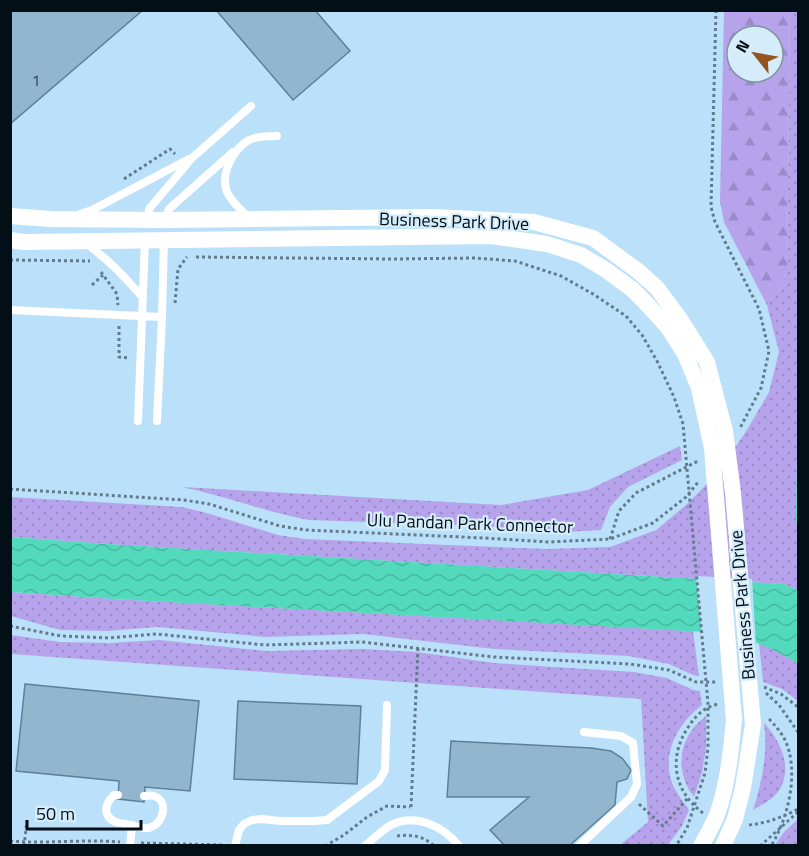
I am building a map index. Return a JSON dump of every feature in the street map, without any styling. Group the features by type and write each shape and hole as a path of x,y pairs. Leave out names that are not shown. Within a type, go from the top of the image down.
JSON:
{"street":[{"name":"Business Park Drive","path":"10,216 165,220 432,217 534,222 593,238 638,271 657,288 707,362 726,431 753,724 743,789 735,819 723,846"},
{"name":"Business Park Drive","path":"10,240 24,242 491,236 547,244 581,255 632,288 667,326 685,354 699,388 712,448 734,720 730,762 723,794 717,814 701,846"}],"lane":[{"path":"148,219 149,209 192,158 251,106"},
{"path":"165,220 169,210 238,147 251,139 277,136"},
{"path":"238,147 224,176 227,193 250,220"},
{"path":"61,219 92,210 192,158"},
{"path":"138,421 145,240"},
{"path":"157,421 164,240"},
{"path":"83,241 111,262 143,298"},
{"path":"10,310 162,317"},
{"path":"235,846 239,830 252,820 327,820 379,782 385,770 387,705"},
{"path":"579,846 631,797 637,784 633,743 621,735 584,732"},
{"path":"118,795 108,800 105,807 107,816 115,822 148,828 158,824 162,819 164,809 154,796 144,795"},
{"path":"365,846 392,825 407,820 431,824 451,836 459,846"},
{"path":"130,846 132,825"}],"path":[{"path":"716,10 711,207 715,222 759,309 770,351 761,388 735,435"},
{"path":"122,180 170,149 181,163"},
{"path":"196,257 393,260 475,258 515,261 561,276 593,294 626,316 642,335 674,397 683,424 708,704 708,747 705,773 687,828 676,846"},
{"path":"92,285 103,275"},
{"path":"610,539 619,511 636,493 704,458"},
{"name":"Ulu Pandan Park Connector","path":"10,489 184,500 209,504 280,526 306,530 549,542 610,539 653,523 686,497 700,479"},
{"path":"10,626 61,636 109,638 157,634 265,645 362,642 494,657 630,664 669,670 696,682 726,681"},
{"path":"411,808 418,647"},
{"path":"798,707 781,694 756,684 779,705 798,732"},
{"path":"768,718 785,740 790,764 791,786 788,809 771,846"},
{"path":"631,797 663,826 688,798"},
{"path":"760,846 798,812"},
{"path":"24,846 27,821"},
{"path":"389,838 412,835 429,841 434,846"}],"green space":[{"path":"724,11 790,11 787,270 780,289 767,305 724,222 720,201"},
{"path":"790,11 798,11 796,519 798,590 783,584 11,537 10,497 182,507 278,535 305,539 546,549 610,547 656,530 709,482 747,430 769,392 779,352 767,305 780,289 787,270"},
{"path":"680,446 682,460 628,487 610,507 601,530 547,533 486,526 309,520 182,487 501,505 588,490"},
{"path":"10,592 693,631 699,676 669,664 629,656 494,649 363,634 266,637 157,627 107,631 60,630 11,616"},
{"path":"11,635 60,642 110,643 159,640 267,651 362,649 417,652 494,663 634,672 667,678 700,691 702,705 681,728 669,755 671,781 689,810 682,826 668,845 620,845 648,822 641,699 11,654"},
{"path":"759,643 798,664 798,701 782,689 763,682"},
{"path":"706,716 706,747 702,773 694,797 683,776 682,754 690,733"},
{"path":"764,723 780,745 785,762 784,780 778,793 753,810 763,767"},
{"path":"798,819 798,845 775,845 784,832"}],"water":[{"path":"798,399 798,533 796,519"},
{"path":"10,537 783,584 798,590 798,664 762,645 723,633 11,592"}],"pier":[{"path":"696,576 752,579 756,645 723,636 702,635"}],"building":[{"path":"10,10 143,10 10,124"},
{"path":"216,10 315,10 350,51 293,100"},
{"path":"25,684 199,701 190,791 145,787 144,802 118,799 119,781 16,771"},
{"path":"238,701 361,706 357,784 234,779"},
{"path":"451,741 611,751 622,758 631,770 627,779 617,782 615,805 569,846 505,846 490,830 529,797 447,797"}]}
